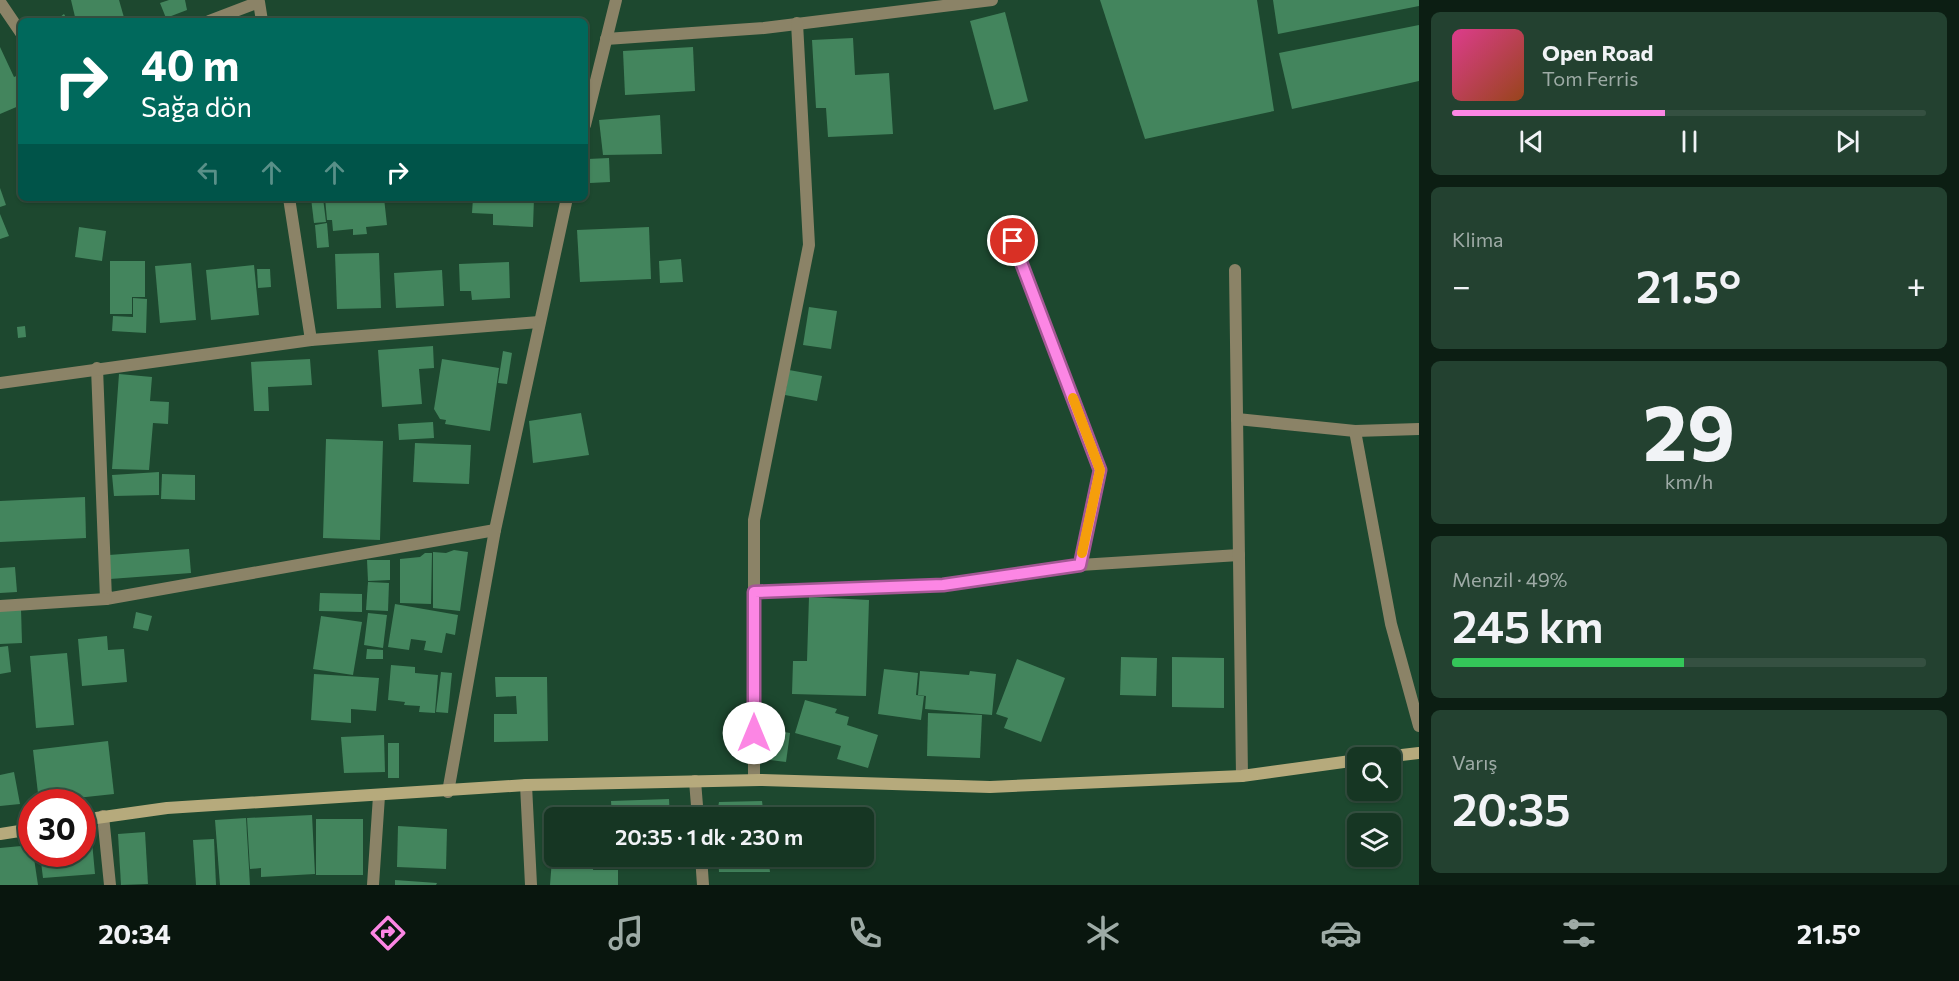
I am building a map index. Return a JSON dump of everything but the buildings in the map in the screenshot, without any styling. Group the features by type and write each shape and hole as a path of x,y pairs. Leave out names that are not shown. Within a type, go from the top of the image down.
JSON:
{"street":[{"path":"588,113 616,0"},
{"path":"606,39 797,23 992,0"},
{"path":"0,2 18,29"},
{"path":"217,18 259,2 262,18"},
{"path":"754,780 754,520 809,245 797,23"},
{"path":"289,201 311,340"},
{"path":"448,792 495,530 566,201"},
{"path":"1013,241 1100,470 1080,565"},
{"path":"1235,270 1242,776"},
{"path":"0,383 311,340 539,322"},
{"path":"97,368 106,599"},
{"path":"1237,419 1355,431 1419,429"},
{"path":"1355,431 1391,624 1419,726"},
{"path":"0,606 106,599 495,530"},
{"path":"754,592 943,585 1080,565 1239,555"},
{"path":"1401,755 1419,753"},
{"path":"96,817 167,808 448,792 526,785 754,780 990,787 1242,776 1347,762"},
{"path":"695,781 697,807"},
{"path":"526,785 531,885"},
{"path":"373,885 379,796"},
{"path":"103,816 110,885"},
{"path":"0,834 18,831"},
{"path":"702,867 704,885"}],"slow traffic":[{"path":"1073,398 1100,470 1082,553"}],"route":[{"path":"754,733 754,592 943,585 1080,565 1100,470 1013,241"}]}
